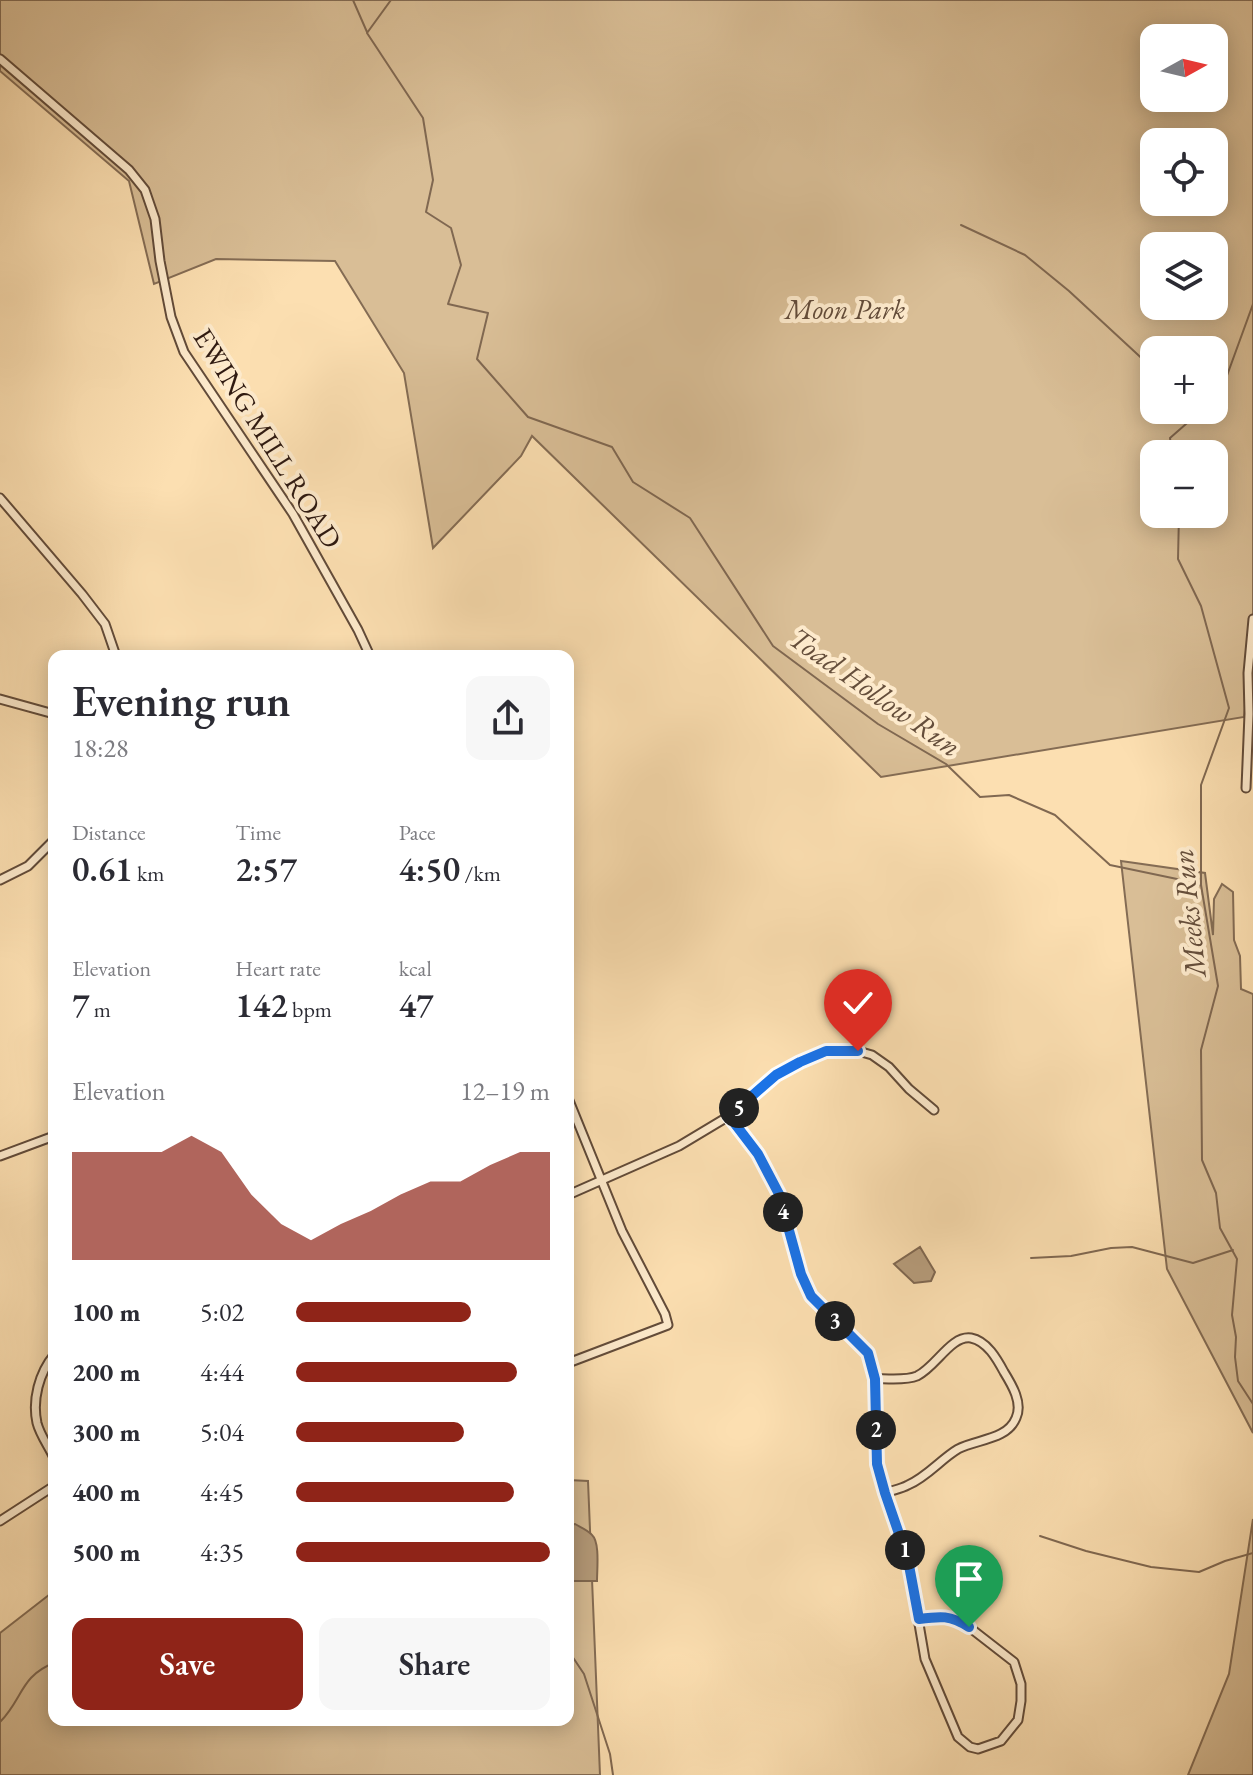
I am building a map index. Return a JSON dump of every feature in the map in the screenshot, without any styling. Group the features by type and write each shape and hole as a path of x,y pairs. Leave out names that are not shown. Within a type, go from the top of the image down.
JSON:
{"street":[{"name":"EWING MILL ROAD","path":"0,59 129,170 145,190 155,219 171,317 184,352 293,514 367,650"},
{"path":"0,498 105,624 114,650"},
{"path":"1246,788 1248,673 1253,619"},
{"path":"0,699 48,712"},
{"path":"0,880 28,866 48,846"},
{"path":"574,1192 679,1146 729,1116 776,1075 826,1051 858,1051 872,1055 934,1110"},
{"path":"574,1113 628,1244 668,1325 574,1361"},
{"path":"729,1116 758,1154 779,1194 801,1274 811,1296 868,1353 875,1379 877,1464 908,1560 925,1659 958,1737 970,1747 978,1749 1001,1741 1018,1720 1021,1684 1014,1662 957,1619 943,1616 919,1619"},
{"path":"0,1156 48,1138"},
{"path":"875,1379 913,1378 928,1370 955,1342 975,1338 991,1351 1018,1401 1018,1411 1010,1427 1000,1434 959,1448 911,1485 885,1493"},
{"path":"48,1363 39,1384 36,1403 37,1425 48,1446"},
{"path":"0,1521 48,1490"}],"green space":[{"name":"Moon Park","path":"0,0 1253,0 1253,643 1244,717 881,777 532,436 521,456 433,548 404,373 335,261 216,259 154,284 129,181 0,71"},
{"path":"1121,861 1205,873 1213,935 1214,899 1222,884 1233,892 1234,940 1240,956 1241,989 1253,994 1253,1433 1167,1269"},
{"path":"574,1480 588,1481 600,1775 0,1775 0,1633 48,1596 48,1726 574,1726"},
{"path":"1253,1519 1253,1775 1188,1775 1229,1674"}],"shaded area":[{"path":"920,1247 935,1272 931,1281 914,1283 894,1264"},
{"path":"574,1524 595,1538 597,1581 574,1581"}],"waterway":[{"path":"353,0 367,32"},
{"name":"Toad Hollow Run","path":"391,0 367,33 423,118 433,180 426,212 451,228 461,265 448,304 488,313 477,359 528,417 612,447 633,482 690,518 773,646 878,724 946,764 980,797 1009,795 1055,815 1110,865 1177,879 1188,886 1201,885"},
{"path":"961,225 1025,255 1140,357"},
{"name":"Meeks Run","path":"1228,373 1253,304"},
{"name":"Meeks Run","path":"1170,440 1186,424"},
{"name":"Meeks Run","path":"1179,528 1178,559 1201,606 1229,708 1201,785 1201,885 1218,986 1201,1050 1202,1160 1216,1193 1220,1228 1237,1259 1232,1315 1236,1337 1235,1357 1238,1381 1253,1404"},
{"path":"1031,1258 1132,1247 1193,1263 1233,1250"},
{"path":"1040,1536 1151,1567 1199,1572 1253,1553"},
{"path":"574,1659 584,1674 610,1754 613,1775"},
{"path":"0,1722 28,1681 48,1666"}],"route":[{"path":"858,1051 826,1051 800,1062 776,1075 729,1116 758,1154 779,1194 801,1274 811,1296 868,1353 875,1379 877,1464 908,1560 919,1619 943,1616 957,1619 969,1627"}]}
